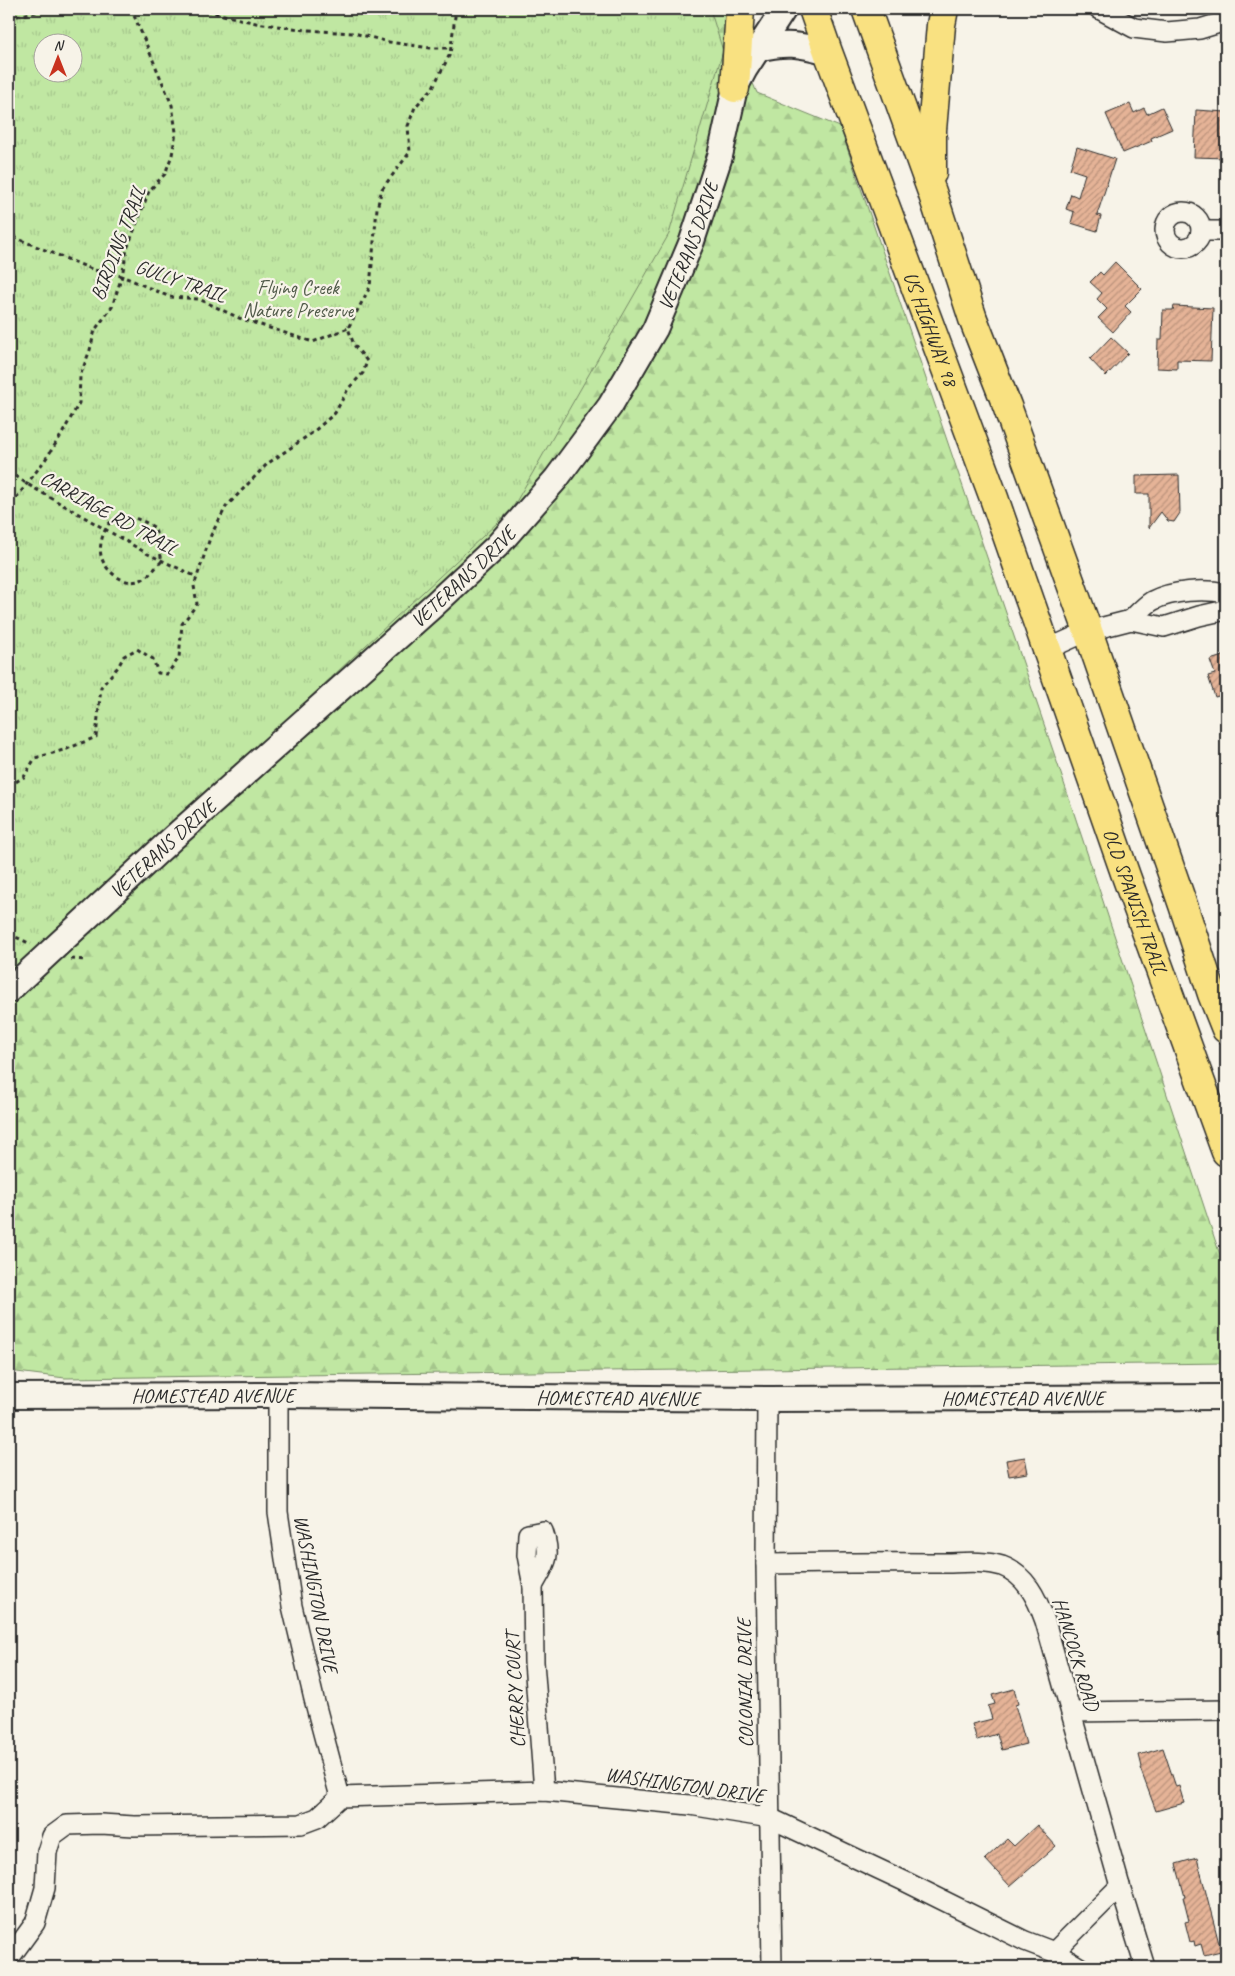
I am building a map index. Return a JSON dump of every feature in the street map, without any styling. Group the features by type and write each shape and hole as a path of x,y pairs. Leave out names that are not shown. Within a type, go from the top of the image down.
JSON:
{"main road":[{"path":"735,88 740,9"},
{"name":"US HIGHWAY 98","path":"813,9 1048,649"},
{"path":"866,9 932,192 973,319 1007,406 1088,632"},
{"path":"932,192 932,130 944,9"},
{"name":"OLD SPANISH TRAIL","path":"1088,632 1180,895 1212,994 1226,1029"},
{"name":"OLD SPANISH TRAIL","path":"1048,649 1059,687 1226,1152"}],"street":[{"name":"VETERANS DRIVE","path":"9,990 181,830 435,604 497,546 556,479 610,406 655,329 692,241 720,156 735,88 744,69 784,9"},
{"path":"1099,9 1134,28 1167,32 1200,29 1226,20"},
{"path":"757,49 778,44 803,45 828,52"},
{"path":"1201,231 1226,231"},
{"path":"1132,620 1146,606 1159,598 1196,592 1226,592"},
{"path":"1048,649 1088,632 1132,620 1164,627 1198,616 1226,610"},
{"name":"HOMESTEAD AVENUE","path":"9,1396 278,1395 767,1399 1226,1397"},
{"name":"WASHINGTON DRIVE","path":"278,1395 278,1512 292,1606 340,1797 404,1793 544,1791 690,1804 770,1818 1025,1941 1054,1952 1079,1967"},
{"name":"COLONIAL DRIVE","path":"767,1399 766,1564 772,1967"},
{"name":"HANCOCK ROAD","path":"766,1564 903,1562 986,1564 1001,1566 1017,1575 1030,1587 1039,1603 1072,1712 1120,1886 1145,1967"},
{"name":"CHERRY COURT","path":"533,1586 534,1662 544,1791"},
{"path":"1072,1712 1226,1710"},
{"path":"9,1955 14,1952 35,1923 45,1888 47,1852 52,1836 67,1825 300,1824 317,1818 340,1797"},
{"path":"1054,1952 1120,1886"}],"path":[{"path":"9,18 48,9"},
{"name":"BIRDING TRAIL","path":"9,502 27,484 62,434 79,404 80,376 95,330 112,307 122,276 127,249 149,191 165,174 172,155 176,132 172,105 133,13 135,9"},
{"path":"199,9 256,22 307,30 354,33 389,42 430,48 450,48"},
{"path":"9,786 24,777 36,758 67,749 96,737 101,687 118,667 124,656 137,649 153,659 158,673 167,674 179,658 182,624 197,604 194,586 211,535 226,507 266,464 312,433 335,413 348,389 363,373 367,361 354,345 348,328 370,287 377,208 382,189 410,152 408,126 415,108 432,89 450,54 456,9"},
{"name":"GULLY TRAIL","path":"9,230 16,238 94,270 122,276 170,298 200,299 239,318 313,342 348,328"},
{"name":"CARRIAGE RD TRAIL","path":"9,471 27,484 106,530 162,561 197,577"},
{"path":"120,516 143,520 155,528 162,561 150,574 138,581 125,581 112,574 102,558 100,544 106,530 108,524 120,516"}],"green space":[{"path":"9,9 722,9 757,93 840,127 1060,771 1226,1273 1226,1363 65,1378 9,1371"},
{"name":"Flying Creek Nature Preserve","path":"9,9 710,9 723,51 669,234 512,509 9,978"}],"building":[{"path":"1130,104 1134,113 1144,108 1147,114 1162,107 1172,129 1151,138 1152,141 1123,153 1106,114"},
{"path":"1196,110 1226,112 1226,158 1194,157"},
{"path":"1077,147 1115,159 1097,215 1101,216 1097,231 1071,223 1074,212 1066,209 1071,194 1078,197 1085,174 1070,169"},
{"path":"1115,262 1142,289 1125,306 1131,312 1113,332 1098,318 1107,309 1097,299 1102,293 1090,282 1100,272 1103,275"},
{"path":"1174,306 1213,308 1211,361 1177,360 1177,369 1157,368 1158,340 1162,340 1163,310 1173,310"},
{"path":"1111,337 1128,353 1106,376 1090,359"},
{"path":"1179,475 1180,513 1174,522 1168,521 1161,512 1149,528 1149,494 1136,494 1136,476"},
{"path":"1226,655 1226,702 1224,702 1222,695 1215,697 1208,676 1215,674 1210,660"},
{"path":"1025,1457 1028,1473 1009,1476 1006,1460"},
{"path":"1014,1689 1018,1704 1015,1705 1026,1744 1002,1750 997,1734 977,1740 972,1724 992,1719 988,1706 995,1704 992,1695"},
{"path":"1163,1748 1176,1787 1179,1786 1184,1803 1156,1811 1140,1768 1142,1767 1139,1755"},
{"path":"1037,1825 1056,1846 1010,1886 985,1859 1007,1839 1014,1846"},
{"path":"1197,1858 1221,1951 1204,1955 1201,1944 1195,1946 1194,1941 1190,1942 1185,1922 1189,1921 1183,1897 1185,1897 1176,1864"}]}
